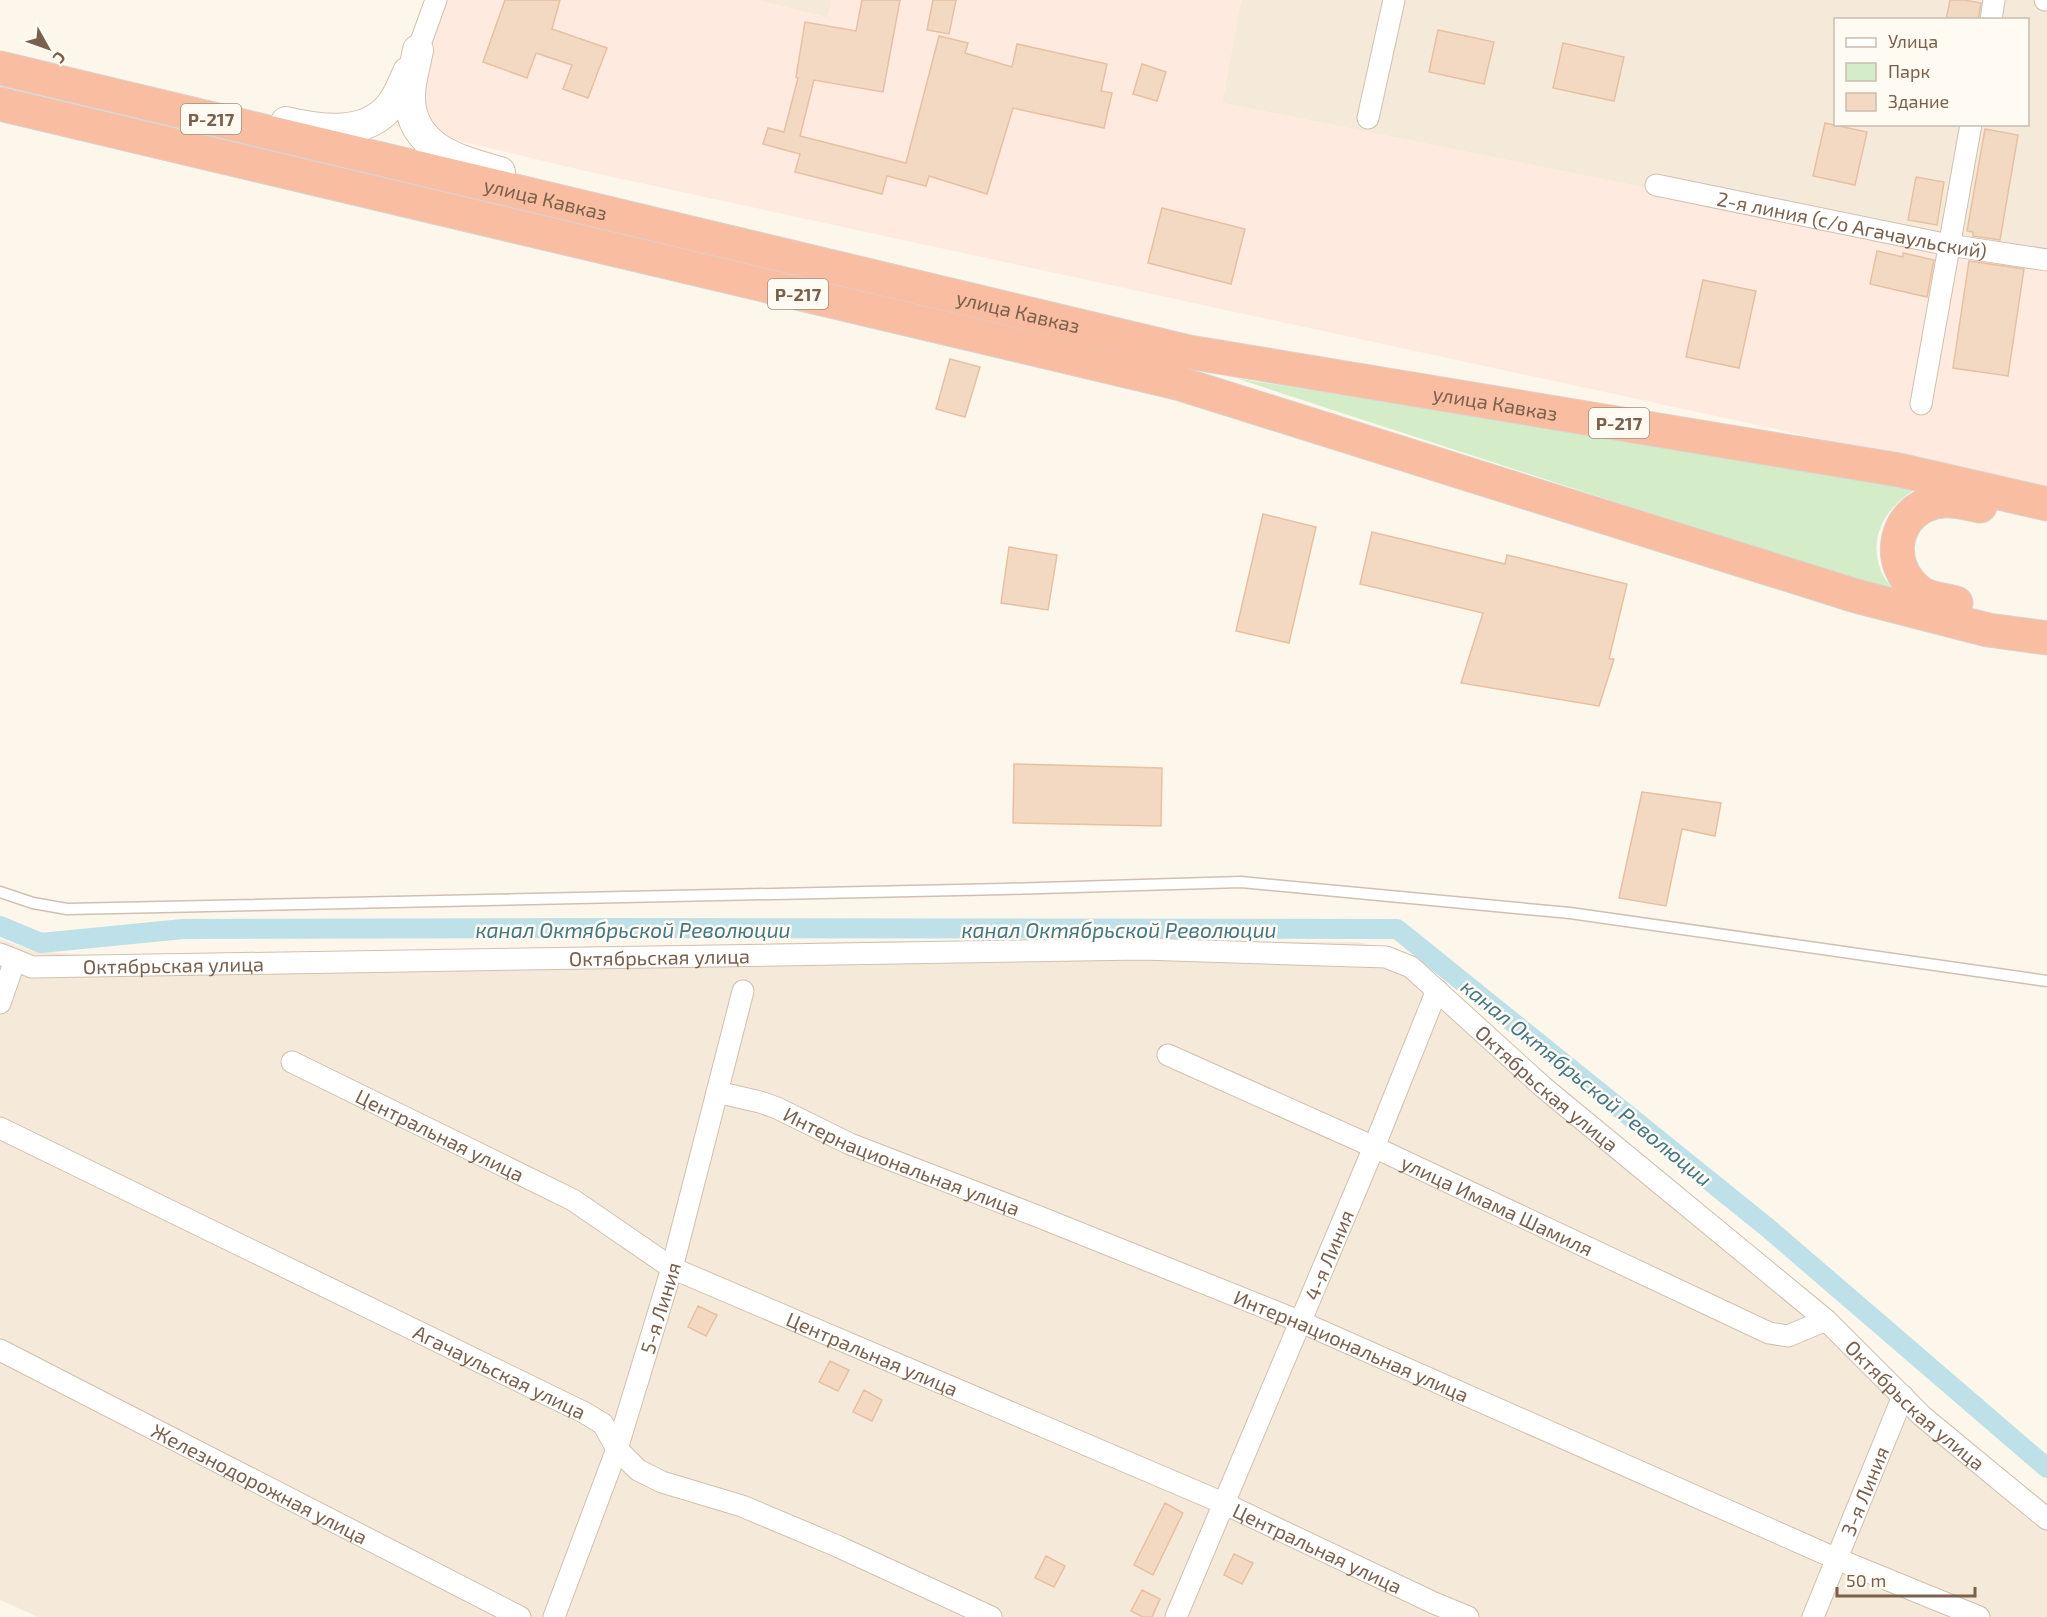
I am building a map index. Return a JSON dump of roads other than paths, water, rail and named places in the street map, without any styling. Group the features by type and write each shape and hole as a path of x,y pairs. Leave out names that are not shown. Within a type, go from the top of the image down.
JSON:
{"highway":[{"name":"улица Кавказ","path":"0,68 1188,352 1899,470 2047,504"},
{"name":"улица Кавказ","path":"0,104 1181,384 1856,596 1988,630 2047,638"},
{"path":"2047,516 1944,501 1921,507 1907,520 1897,539 1897,560 1907,580 1922,594 2047,626"}],"street":[{"path":"171,109 226,110 324,129 348,129 365,124 390,107 398,96 436,0"},
{"path":"1368,118 1394,0"},
{"path":"1990,18 1994,0"},
{"path":"418,50 410,100 414,121 424,138 462,162 614,202 643,222"},
{"path":"1921,404 1971,126"},
{"name":"2-я линия (с/о Агачаульский)","path":"1656,185 1949,245 2047,260"},
{"name":"Октябрьская улица","path":"8,957 32,967 1142,949 1386,957 1411,968 1543,1087 1826,1320 1922,1416 2047,1519"},
{"path":"0,1003 8,957"},
{"name":"4-я Линия","path":"1176,1617 1374,1147 1437,990"},
{"name":"5-я Линия","path":"554,1617 617,1449 672,1268 743,991"},
{"name":"улица Имама Шамиля","path":"1168,1055 1374,1147 1769,1333 1788,1336 1826,1320"},
{"name":"Центральная улица","path":"292,1062 573,1200 672,1268 1223,1503 1468,1617"},
{"name":"Интернациональная улица","path":"717,1092 777,1108 850,1144 1301,1322 1837,1559 1979,1617"},
{"name":"Агачаульская улица","path":"0,1128 585,1413 603,1424 617,1449 638,1470 662,1482 742,1506 837,1545 991,1617"},
{"name":"Железнодорожная улица","path":"0,1350 520,1617"},
{"name":"3-я Линия","path":"1813,1617 1902,1396"}],"lane":[{"path":"0,892 33,903 67,909 1241,882 1570,914 2047,981"}],"waterway":[{"name":"канал Октябрьской Революции","path":"0,926 41,943 183,929 1397,929 1768,1228 2047,1468"}]}
